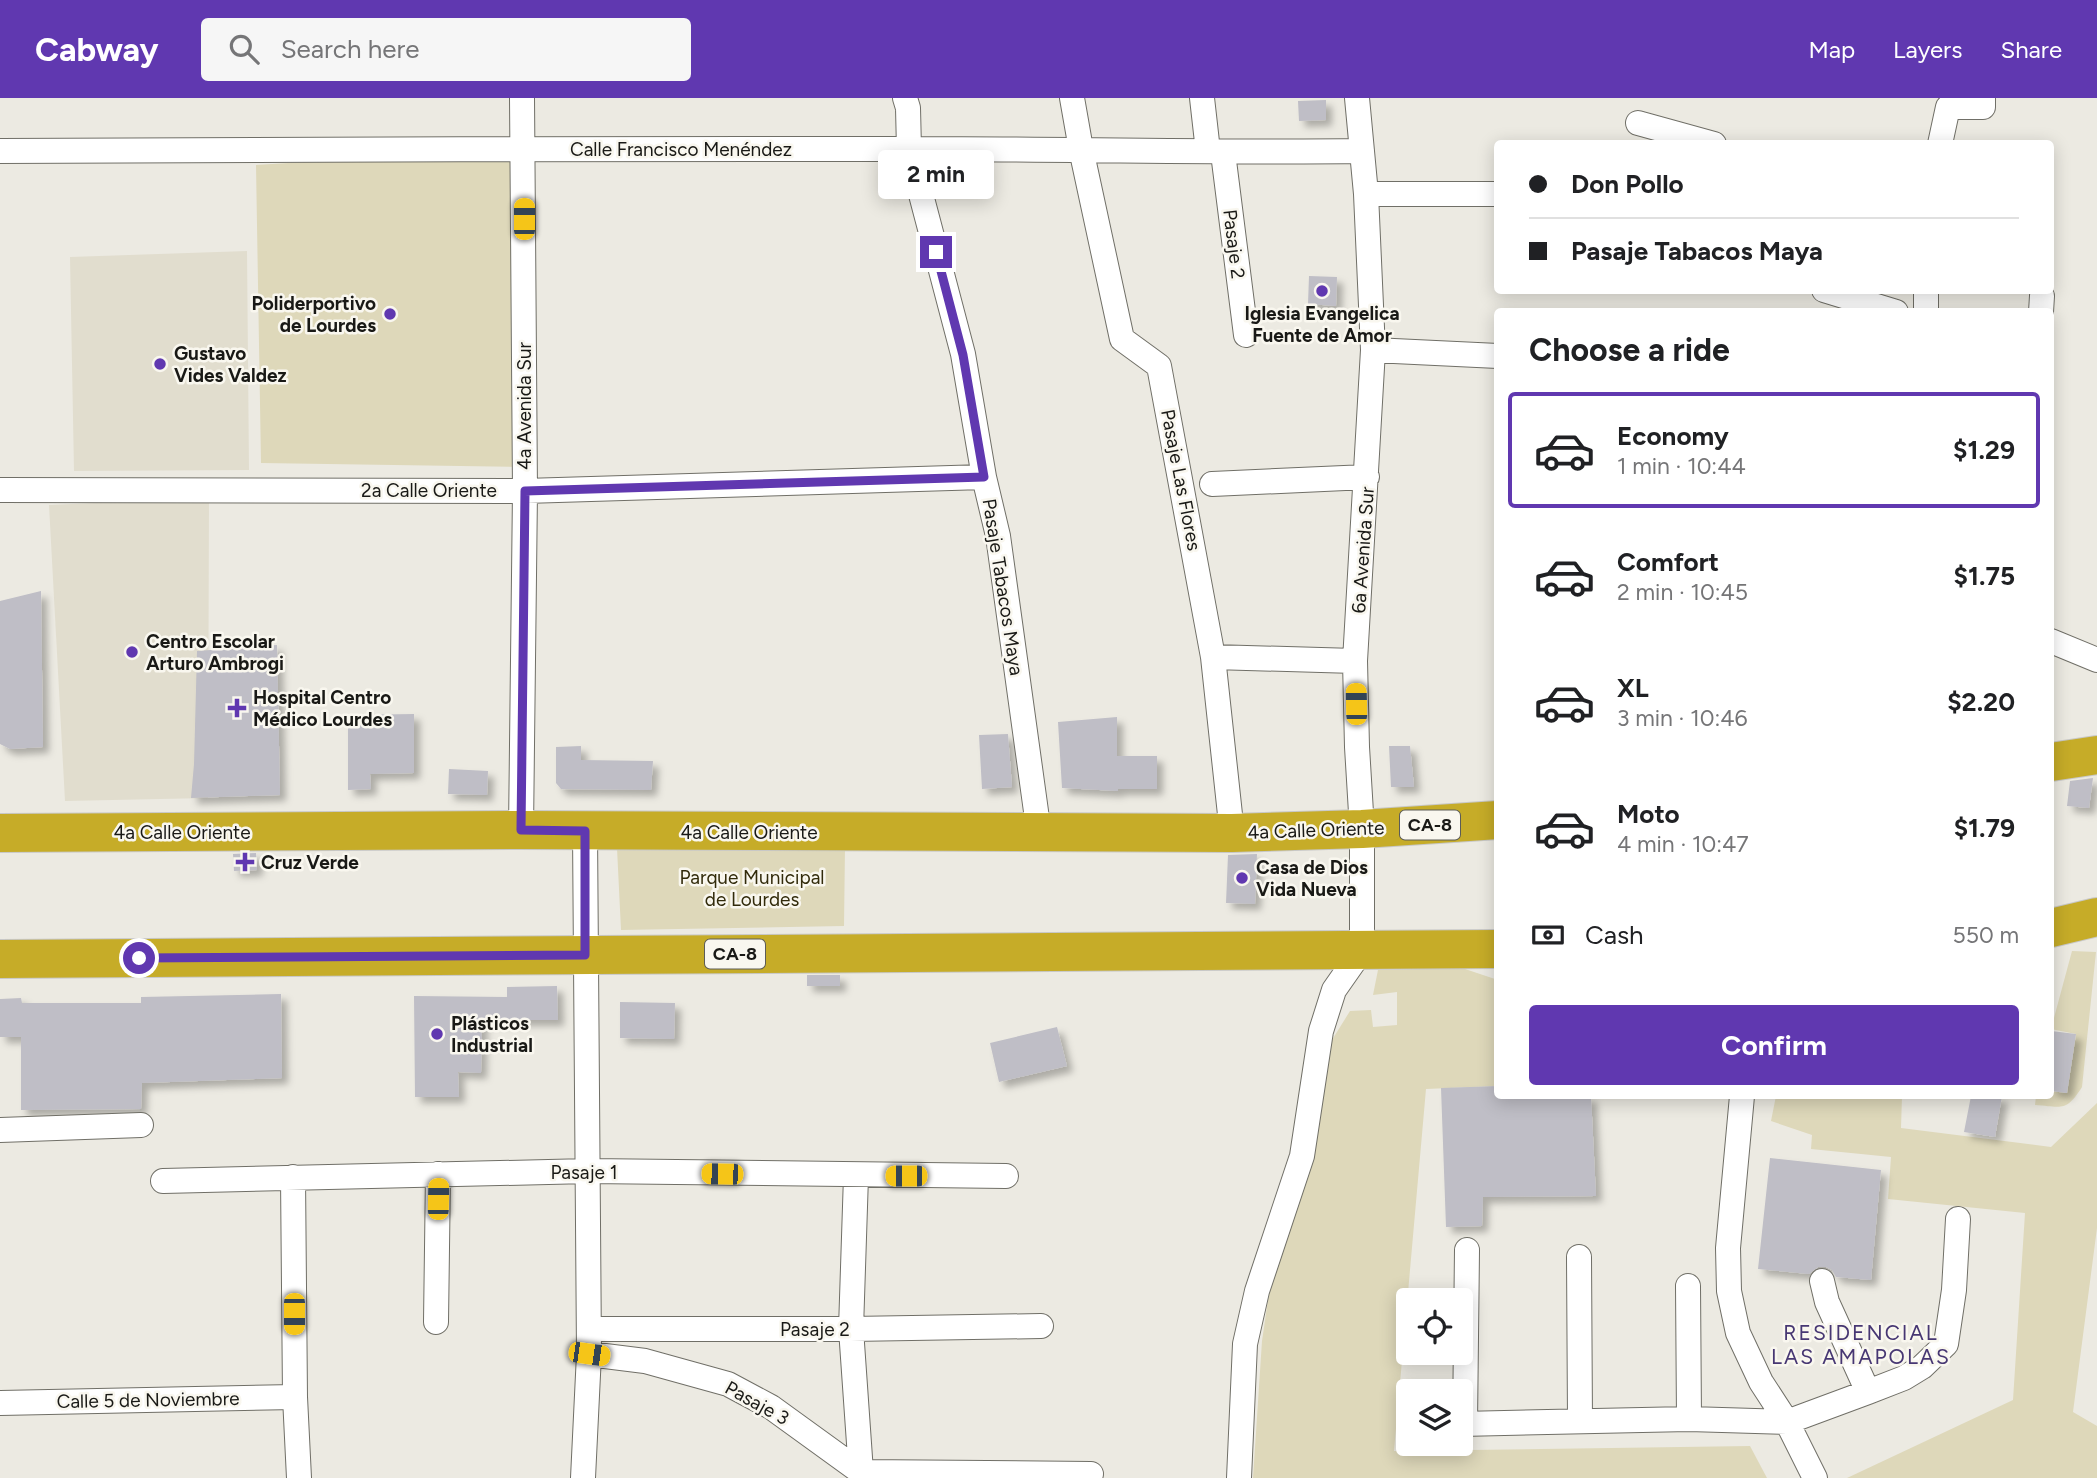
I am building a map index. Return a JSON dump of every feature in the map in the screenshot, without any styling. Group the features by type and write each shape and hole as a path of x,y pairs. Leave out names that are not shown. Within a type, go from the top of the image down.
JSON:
{"highway":[{"path":"2054,762 2097,755"},
{"name":"4a Calle Oriente","path":"0,833 521,830 1232,833 1362,829 1494,820"},
{"path":"2054,927 2097,917"},
{"name":"CA-8","path":"0,959 1362,950 1489,954"}],"street":[{"name":"4a Avenida Sur","path":"521,830 525,491 522,98"},
{"name":"Pasaje Tabacos Maya","path":"905,98 908,108 909,149 963,355 984,477 998,536 1039,833"},
{"name":"Pasaje Las Flores","path":"1072,98 1122,339 1159,366 1213,657 1232,833"},
{"name":"Pasaje 2","path":"1202,98 1215,152 1246,335"},
{"name":"6a Avenida Sur","path":"1357,98 1366,194 1373,350 1355,660 1362,829 1362,950"},
{"path":"1941,140 1948,107 1983,107 1983,98"},
{"path":"1638,123 1700,140"},
{"name":"Calle Francisco Menéndez","path":"0,150 1362,151"},
{"path":"1366,194 1494,194"},
{"path":"1837,294 1883,308"},
{"path":"1373,350 1494,356"},
{"name":"2a Calle Oriente","path":"0,490 525,491 984,477"},
{"path":"1212,484 1367,477"},
{"path":"2054,642 2097,660"},
{"path":"1213,657 1355,660"},
{"path":"583,1478 589,1354 585,831"},
{"path":"1239,1478 1245,1343 1256,1291 1302,1156 1321,1031 1334,990 1362,950"},
{"path":"1742,1099 1728,1248 1730,1291 1738,1333 1761,1382 1787,1422 1815,1478"},
{"path":"0,1130 141,1125"},
{"name":"Pasaje 1","path":"163,1181 589,1171 1006,1176"},
{"path":"436,1322 438,1174"},
{"path":"856,1176 851,1329 865,1475 1091,1474"},
{"path":"293,1177 295,1397 299,1478"},
{"path":"1473,1424 1689,1419 1787,1422 1904,1378 1922,1367 1946,1344 1954,1290 1958,1219"},
{"path":"1464,1379 1466,1250"},
{"path":"1580,1257 1580,1420"},
{"path":"1822,1281 1826,1302 1868,1392"},
{"path":"1688,1286 1689,1419"},
{"name":"Pasaje 2","path":"589,1329 1041,1326"},
{"name":"Pasaje 3","path":"589,1354 645,1361 728,1384 771,1407 865,1475"},
{"name":"Calle 5 de Noviembre","path":"0,1403 295,1397"}],"shaded area":[{"name":"Gustavo Vides Valdez","path":"247,251 249,470 74,471 70,257"},
{"name":"Centro Escolar Arturo Ambrogi","path":"209,498 208,798 65,801 49,505"}],"green space":[{"name":"Poliderportivo de Lourdes","path":"516,149 528,467 261,463 256,165"},
{"name":"Parque Municipal de Lourdes","path":"845,847 844,926 621,930 617,848"},
{"path":"2072,951 2096,952 2082,1087 2072,1101 2063,1106 2035,1105 2036,1099 2054,1099 2054,1091 2067,1093 2076,1034 2054,1030 2054,1018"},
{"path":"1462,968 1494,979 1494,1086 1426,1089 1408,1288 1396,1288 1396,1365 1402,1365 1400,1379 1396,1379 1396,1456 1473,1456 1473,1450 1750,1446 1767,1478 1253,1478 1262,1341 1269,1293 1332,1040 1350,1011 1371,1010 1373,1027 1397,1025 1397,992 1373,995 1378,970"},
{"path":"1775,1099 1902,1099 1901,1128 2051,1147 2097,1103 2097,1228 2073,1412 2097,1426 2097,1478 1847,1478 2013,1400 2025,1213 1888,1199 1891,1157 1811,1149 1812,1135 1771,1121"}],"building":[{"path":"1326,100 1326,120 1299,121 1298,101"},
{"name":"Iglesia Evangelica Fuente de Amor","path":"1309,276 1337,277 1336,306 1308,304"},
{"path":"41,591 43,747 10,749 0,744 0,601"},
{"name":"Hospital Centro Médico Lourdes","path":"277,645 280,795 191,798 197,651"},
{"path":"414,714 414,773 370,774 371,789 348,790 348,715"},
{"path":"1117,717 1117,756 1157,756 1157,789 1118,791 1062,788 1058,722"},
{"path":"1008,734 1012,787 982,789 979,735"},
{"path":"581,746 581,760 653,761 651,790 561,789 556,783 556,747"},
{"path":"1389,746 1410,746 1414,787 1391,787"},
{"path":"449,769 488,771 487,795 448,794"},
{"path":"2093,778 2089,808 2067,806 2070,781"},
{"name":"Cruz Verde","path":"256,853 257,870 234,871 233,854"},
{"name":"Casa de Dios Vida Nueva","path":"1257,854 1255,904 1226,903 1228,855"},
{"path":"807,975 840,975 840,986 807,986"},
{"path":"557,986 558,1020 482,1020 481,1073 458,1072 459,1097 415,1097 414,996 507,997 507,987"},
{"path":"281,994 282,1078 142,1083 141,1109 21,1110 21,1037 0,1037 0,999 21,998 22,1003 141,1003 141,997"},
{"path":"620,1002 675,1003 674,1039 620,1038"},
{"path":"1057,1027 1067,1066 999,1082 990,1043"},
{"path":"2054,1031 2076,1034 2067,1093 2054,1091"},
{"path":"1494,1086 1494,1099 1591,1099 1596,1196 1483,1197 1482,1226 1446,1227 1441,1088"},
{"path":"1970,1099 2001,1099 1995,1137 1964,1132"},
{"path":"1770,1158 1881,1170 1871,1280 1836,1277 1832,1270 1826,1267 1818,1267 1809,1274 1758,1269"}],"place":[{"name":"Iglesia Evangelica Fuente de Amor","path":"1322,291"},
{"name":"Poliderportivo de Lourdes","path":"390,314"},
{"name":"Gustavo Vides Valdez","path":"160,364"},
{"name":"Centro Escolar Arturo Ambrogi","path":"132,652"},
{"name":"Hospital Centro Médico Lourdes","path":"237,708"},
{"name":"Cruz Verde","path":"245,862"},
{"name":"Casa de Dios Vida Nueva","path":"1242,878"},
{"name":"Plásticos Industrial","path":"437,1034"}],"district":[{"name":"RESIDENCIAL LAS AMAPOLAS","path":"1861,1344"}],"route":[{"path":"139,958 585,955 585,831 521,830 525,491 984,477 963,355 936,252"}]}
